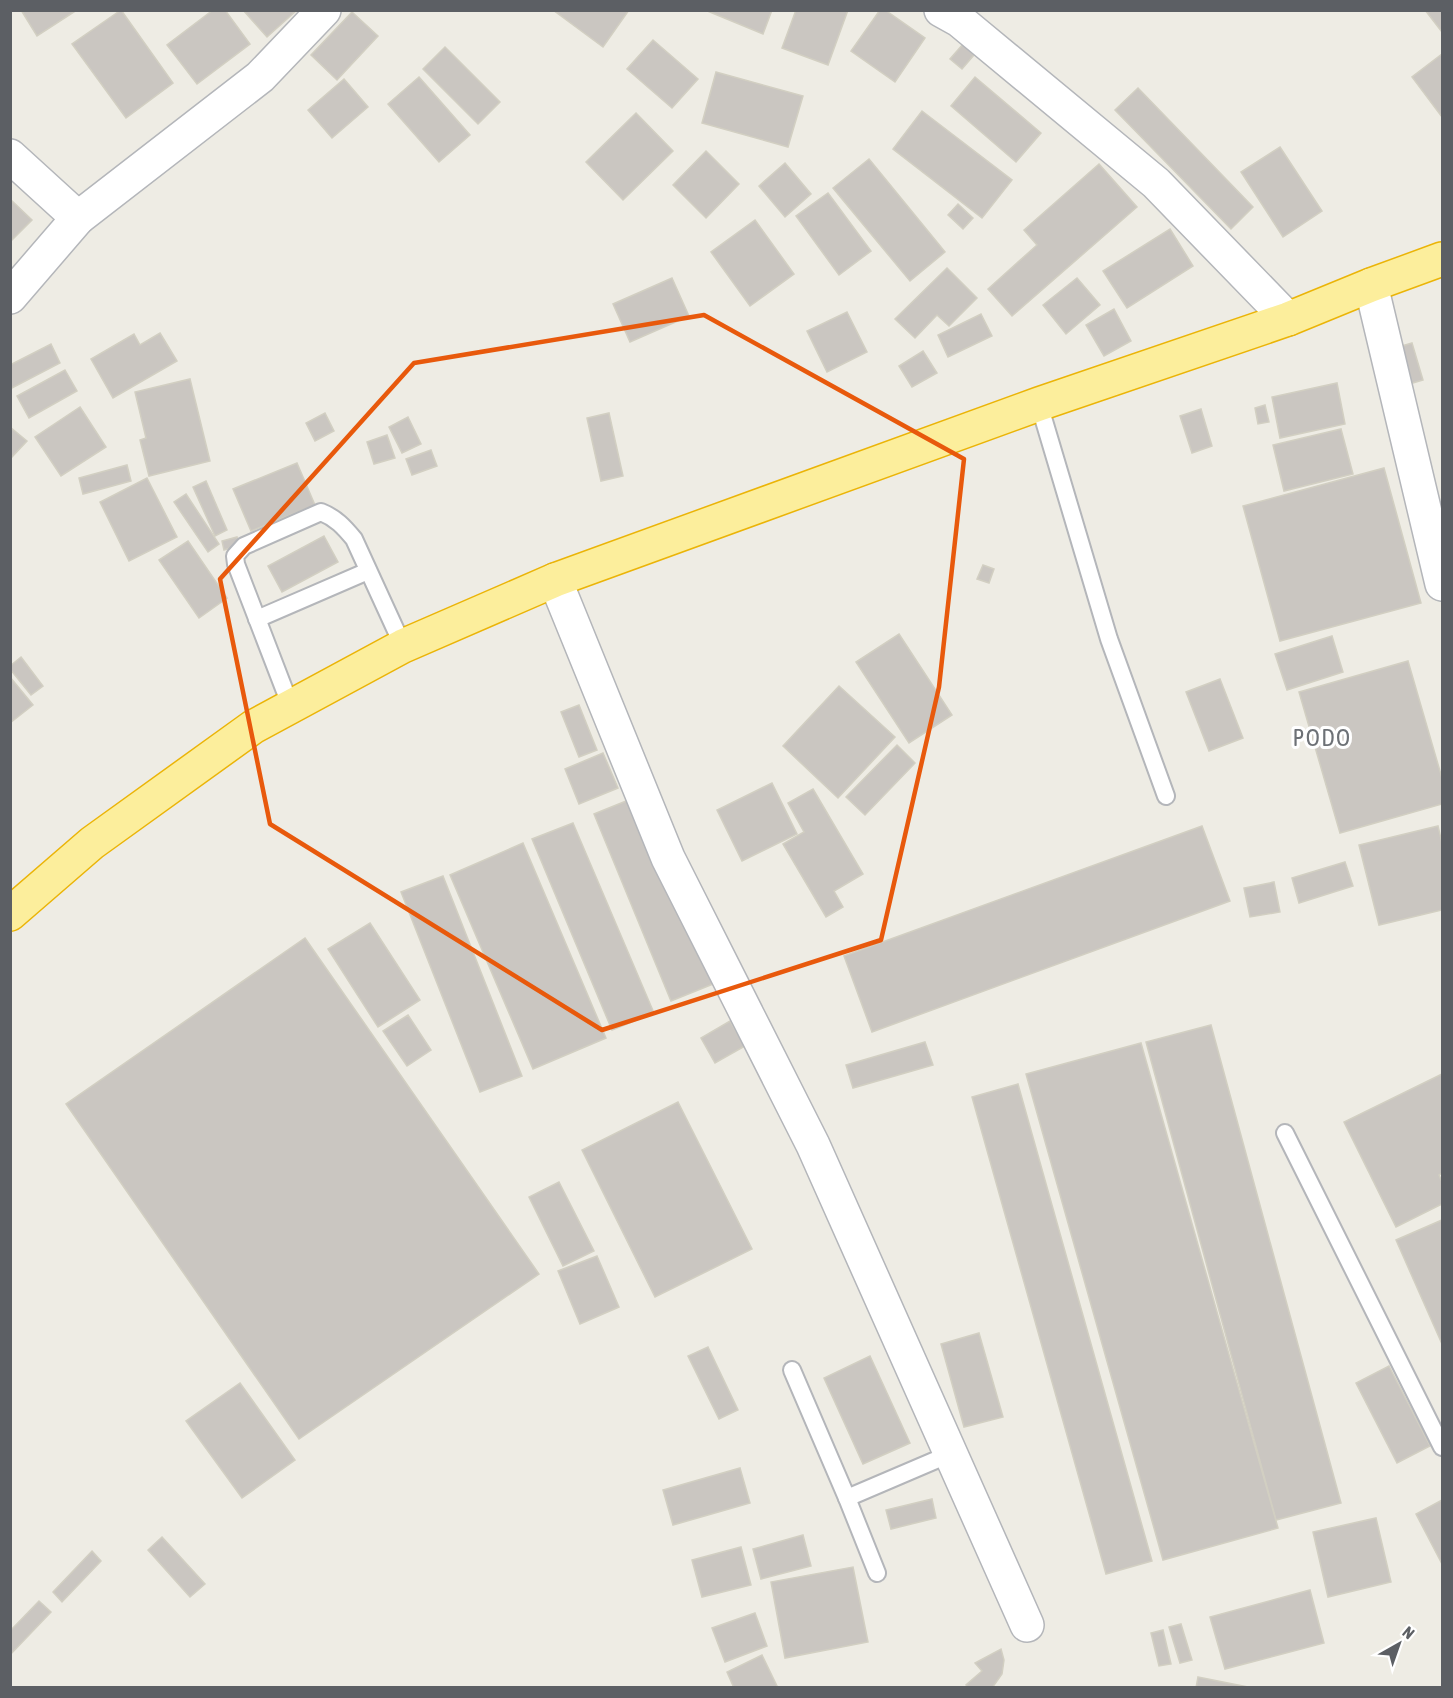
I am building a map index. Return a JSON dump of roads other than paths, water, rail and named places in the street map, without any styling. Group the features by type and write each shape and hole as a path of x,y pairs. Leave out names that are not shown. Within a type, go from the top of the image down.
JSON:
{"highway":[{"path":"10,914 92,843 253,727 403,646 555,580 1039,404 1288,319 1443,259"}],"street":[{"path":"10,297 78,218 260,77 324,10"},
{"path":"942,10 959,20 1156,183 1288,319"},
{"path":"10,156 78,218"},
{"path":"1371,285 1443,584"},
{"path":"555,580 668,858 813,1145 1027,1625"}],"lane":[{"path":"1039,404 1108,639 1166,796"},
{"path":"291,706 236,564 235,556 244,546 321,512 332,516 354,539 403,646"},
{"path":"257,619 368,571"},
{"path":"1285,1133 1443,1447"},
{"path":"792,1370 877,1573"},
{"path":"847,1498 950,1454"}],"district":[{"name":"PODO","path":"1322,738"}]}
